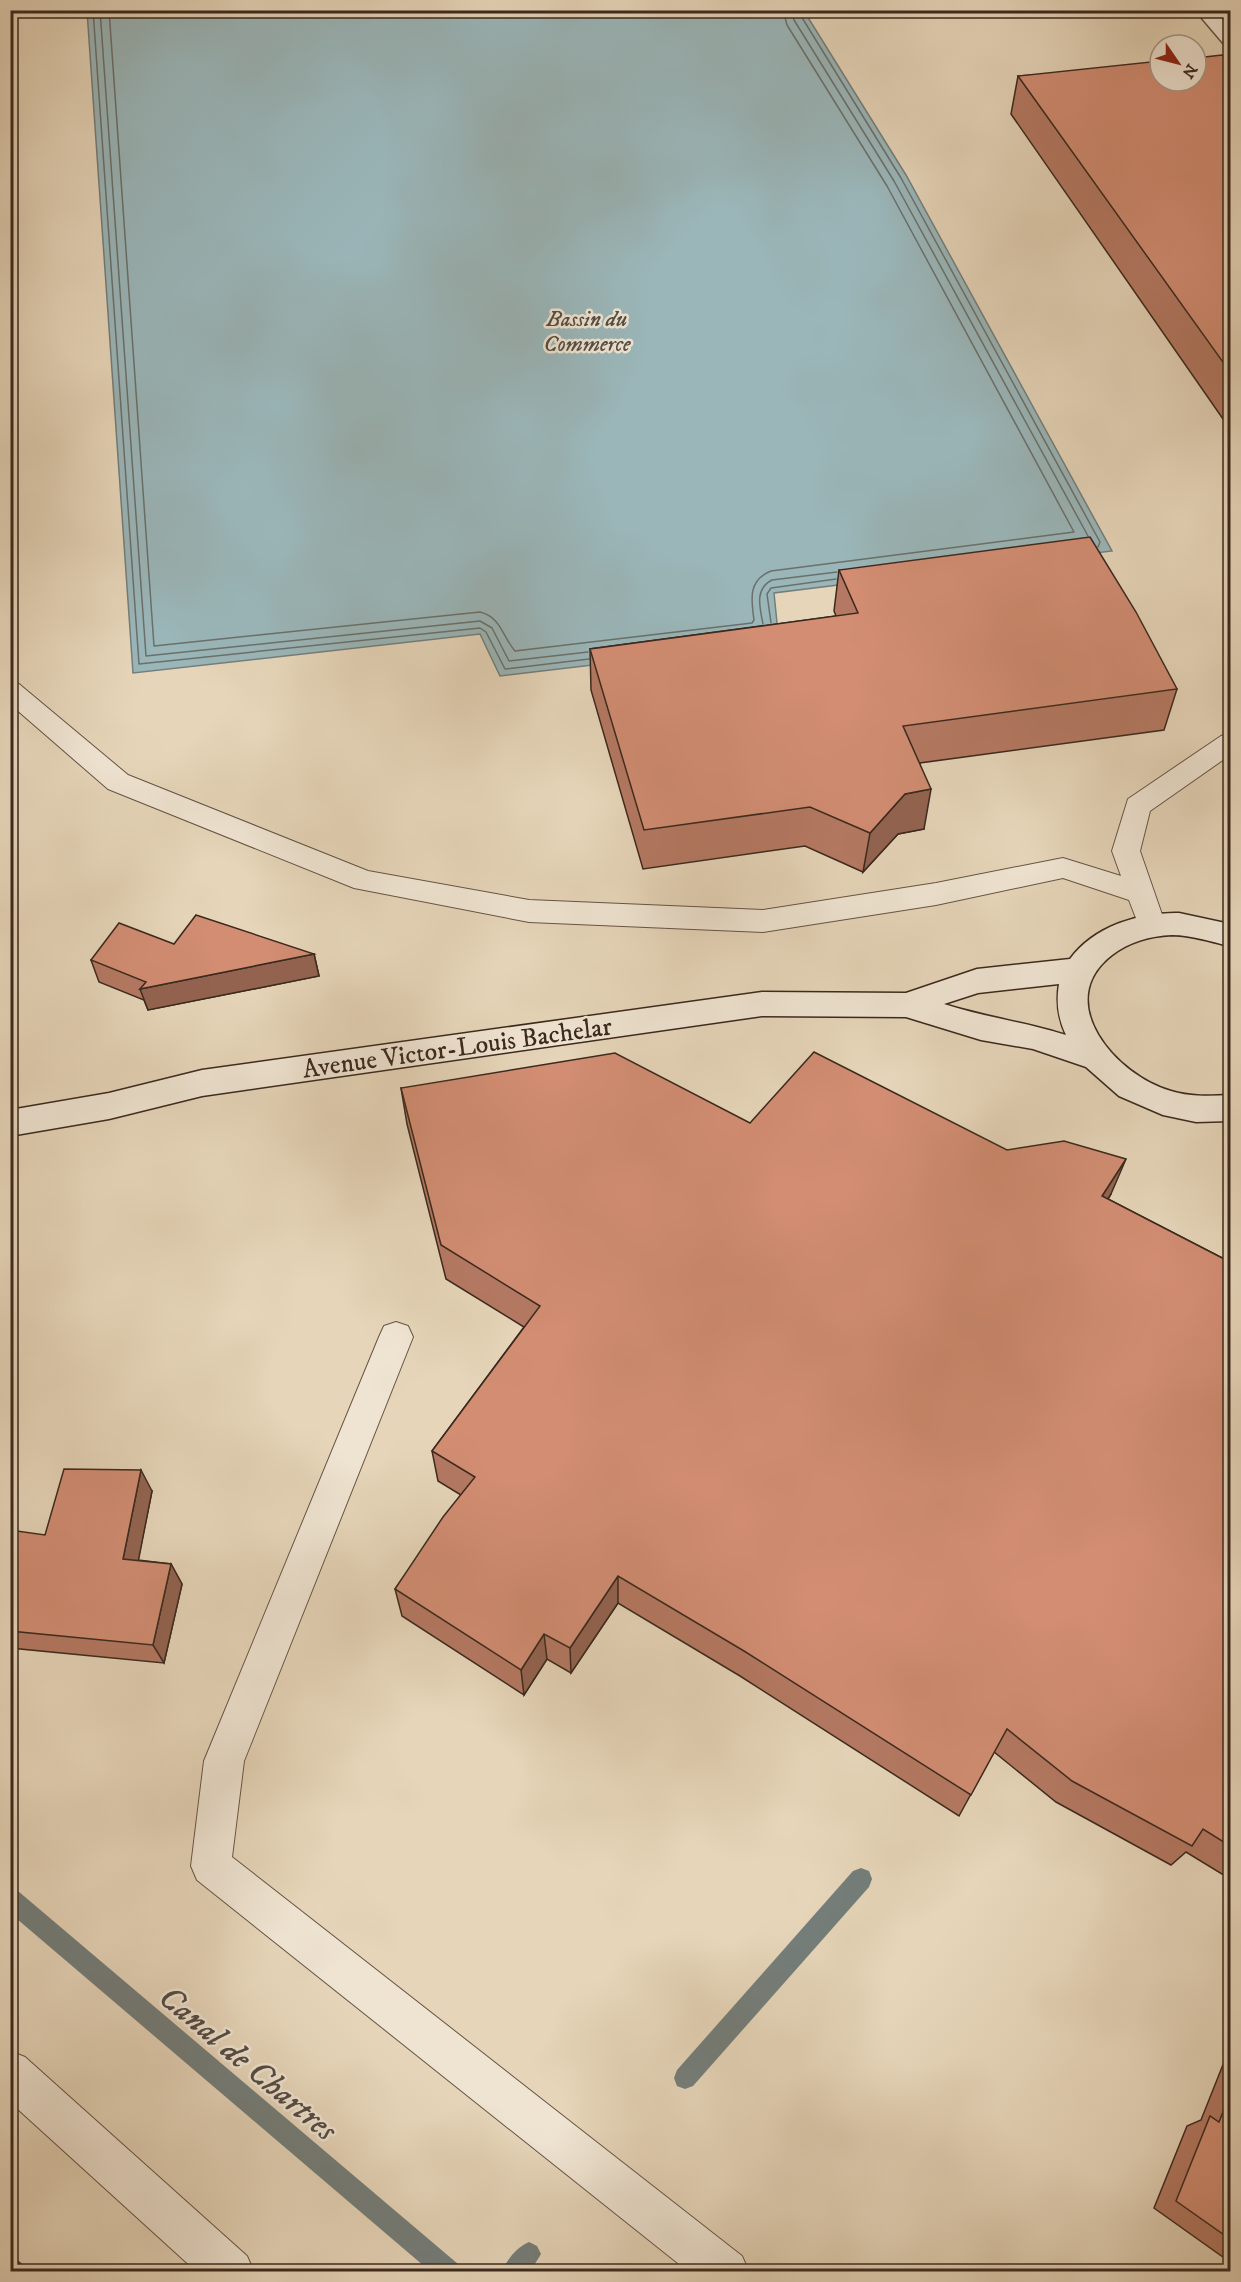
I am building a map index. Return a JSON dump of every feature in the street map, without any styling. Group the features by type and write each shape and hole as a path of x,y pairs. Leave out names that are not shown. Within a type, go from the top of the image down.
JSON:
{"main road":[{"path":"1204,10 1230,39"},
{"path":"1222,1115 1162,1102 1124,1082 1094,1057 1078,1027 1072,997 1080,970 1095,950 1116,936 1152,926 1172,924 1193,926 1230,935"},
{"name":"Avenue Victor-Louis Bachelar","path":"906,1005 976,981 1080,970"},
{"name":"Avenue Victor-Louis Bachelar","path":"10,1123 109,1106 202,1083 762,1004 906,1005 981,1028 1033,1036 1094,1057"}],"lane":[{"path":"10,690 118,782 364,881 529,911 763,921 936,894 1063,868 1141,894"},
{"path":"1152,926 1126,851 1138,806 1230,742"},
{"path":"396,1337 224,1761 211,1866 726,2271"},
{"path":"10,2072 231,2271"}],"water":[{"name":"Bassin du Commerce","path":"87,11 804,11 906,175 1112,551 774,593 779,643 500,676 480,634 133,673"}],"building":[{"path":"1222,55 1230,64 1230,372 1018,76 1148,62 1148,93 1208,93 1208,57"},
{"path":"1090,537 1136,612 1177,689 903,726 931,789 905,794 870,833 810,807 644,830 590,649 858,613 839,570"},
{"path":"196,915 314,954 140,989 146,982 91,960 119,923 174,944"},
{"path":"814,1052 1007,1150 1064,1141 1126,1159 1102,1196 1230,1262 1230,1846 1203,1829 1192,1846 1072,1781 1007,1729 971,1795 744,1651 618,1576 570,1648 544,1634 521,1670 395,1589 443,1517 475,1477 432,1451 540,1306 441,1245 401,1088 615,1053 750,1123"},
{"path":"64,1469 141,1470 123,1559 171,1564 153,1645 10,1631 10,1549 17,1531 45,1535"},
{"path":"1230,2094 1230,2239 1176,2201 1210,2116 1219,2122"}],"waterway":[{"path":"685,2078 861,1879"},
{"name":"Canal de Chartres","path":"10,1899 450,2272"},
{"path":"514,2272 529,2254"}]}
